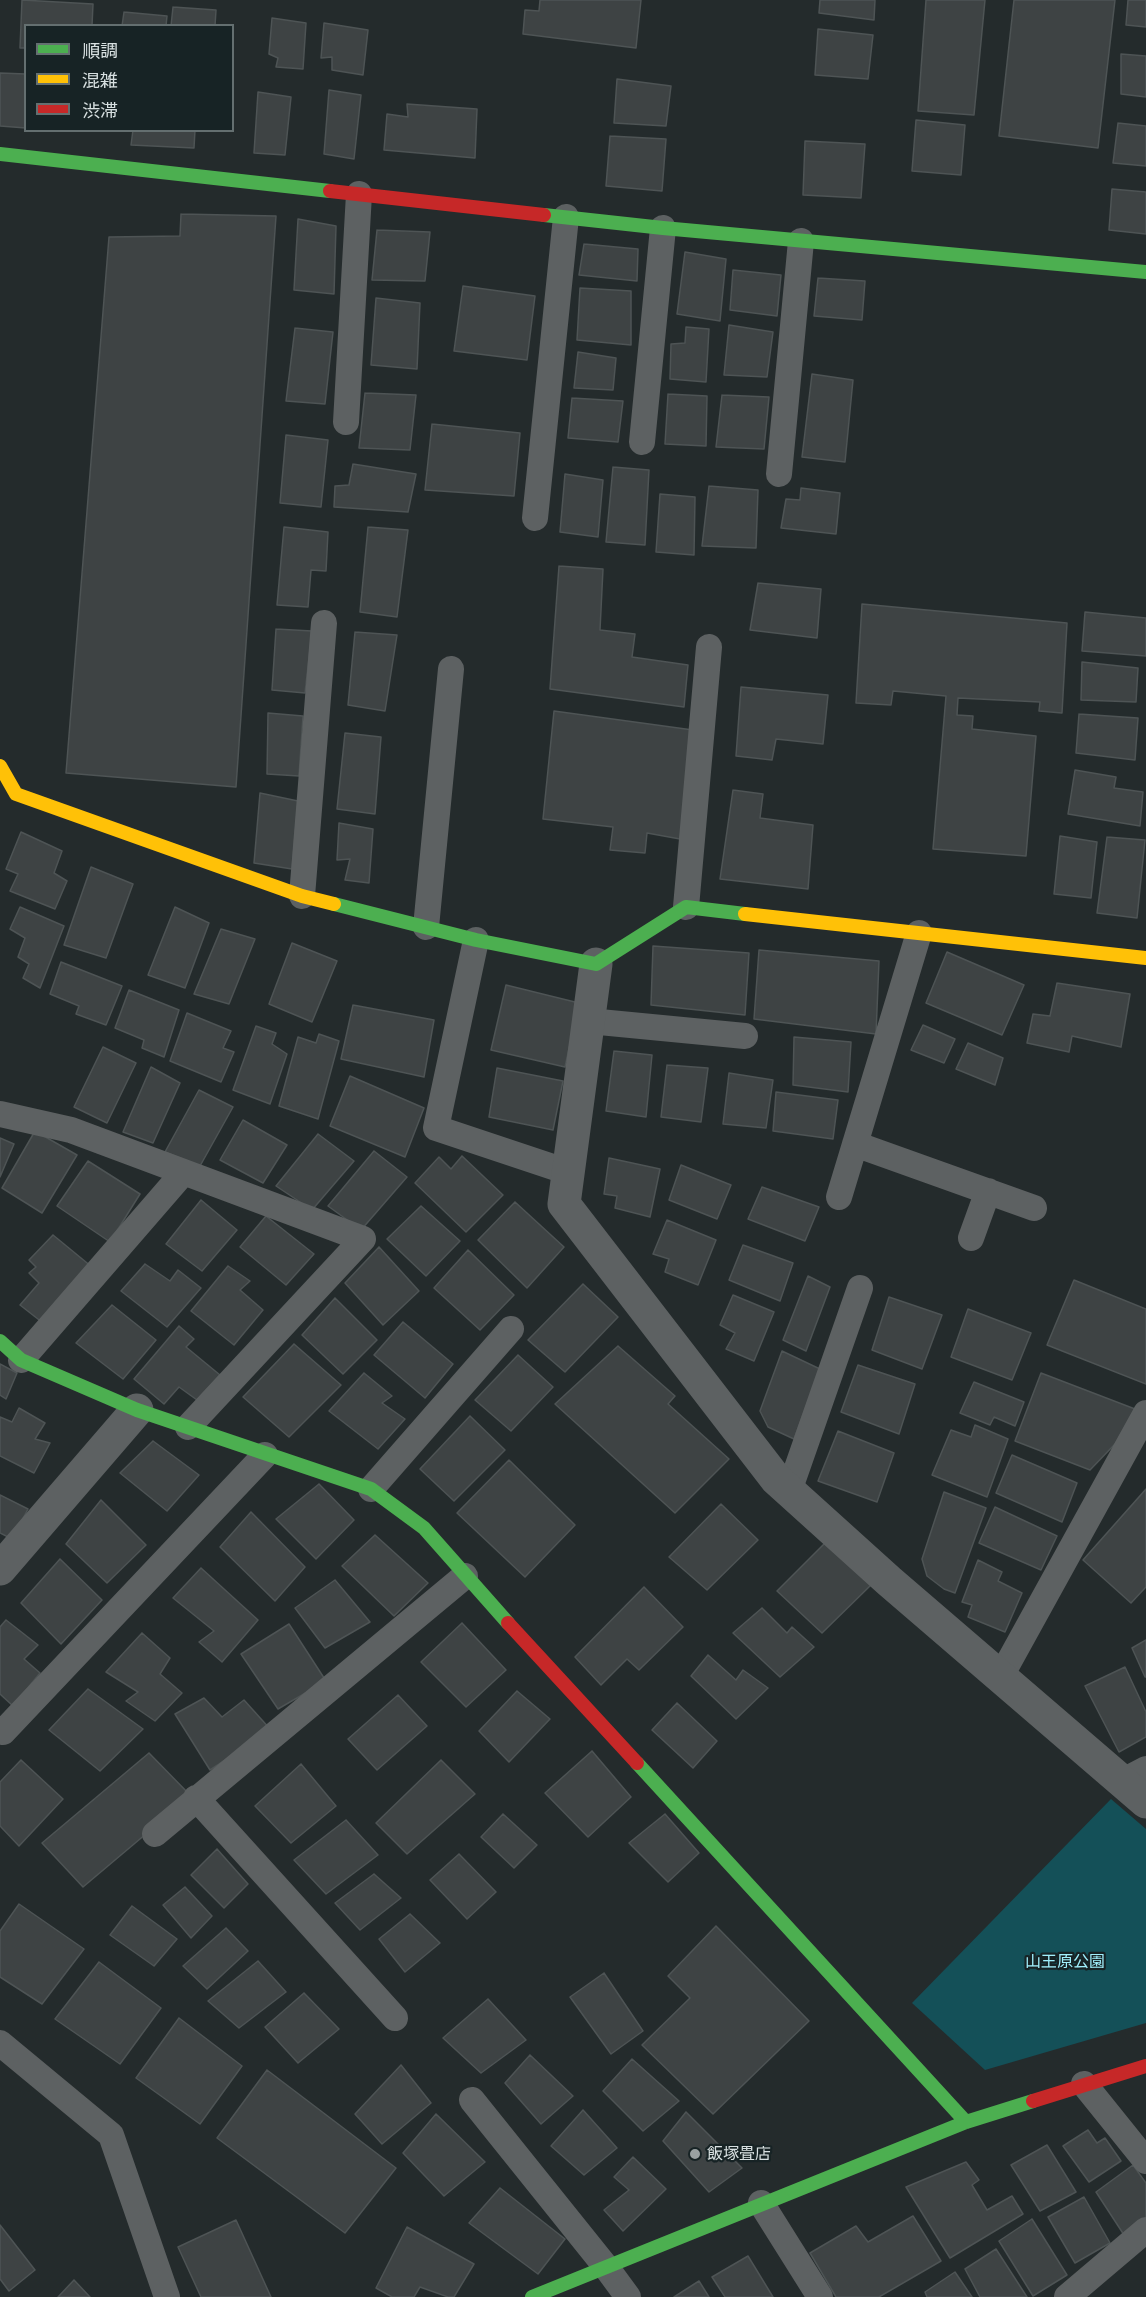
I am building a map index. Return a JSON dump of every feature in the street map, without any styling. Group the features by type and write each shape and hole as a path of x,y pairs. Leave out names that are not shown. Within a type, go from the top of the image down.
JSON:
{"street":[{"path":"0,154 663,228 1146,272"},
{"path":"0,766 16,794 302,896 476,940 596,964 686,907 1146,958"},
{"path":"596,964 564,1204 776,1479 889,1581 1001,1676 1138,1784"},
{"path":"0,1341 21,1360 137,1410 371,1489 424,1528 465,1576 966,2122"},
{"path":"0,1569 137,1410"},
{"path":"532,2297 966,2122 1146,2066"}],"lane":[{"path":"346,422 359,194"},
{"path":"535,518 566,218"},
{"path":"642,442 663,228"},
{"path":"779,474 801,241"},
{"path":"302,896 324,623"},
{"path":"686,907 709,647"},
{"path":"426,927 451,669"},
{"path":"838,1197 919,933"},
{"path":"476,940 436,1128 568,1172"},
{"path":"589,1021 745,1036"},
{"path":"0,1114 71,1130 363,1239 188,1427"},
{"path":"855,1144 1034,1208"},
{"path":"21,1360 183,1173"},
{"path":"972,1238 988,1191"},
{"path":"789,1491 860,1288"},
{"path":"371,1489 511,1329"},
{"path":"1001,1676 1146,1413"},
{"path":"0,1729 3,1732 265,1455"},
{"path":"155,1834 465,1576"},
{"path":"196,1798 395,2018"},
{"path":"0,2043 111,2135 167,2297"},
{"path":"1084,2084 1146,2161"},
{"path":"472,2100 606,2267 627,2297"},
{"path":"761,2203 820,2297"},
{"path":"1067,2297 1146,2230"}],"green space":[{"name":"山王原公園","path":"1111,1799 1146,1829 1146,2023 985,2070 912,2003"}],"building":[{"path":"22,0 93,4 92,24 24,24 24,48 20,48"},
{"path":"540,0 641,0 636,48 523,34 525,10 539,11"},
{"path":"820,0 875,0 874,20 819,13"},
{"path":"926,0 985,0 974,115 918,111"},
{"path":"1014,0 1115,0 1098,148 999,136"},
{"path":"1128,0 1146,0 1146,27 1126,25"},
{"path":"173,7 216,10 215,24 171,24"},
{"path":"124,12 167,16 166,24 122,24"},
{"path":"272,18 306,23 303,69 276,67 278,58 269,54"},
{"path":"324,23 368,30 363,75 332,70 332,57 321,58"},
{"path":"818,29 873,35 868,79 815,75"},
{"path":"1121,54 1146,56 1146,97 1121,94"},
{"path":"0,73 24,74 24,128 0,126"},
{"path":"617,79 671,86 666,126 614,123"},
{"path":"329,90 361,95 354,159 324,154"},
{"path":"258,92 291,97 285,155 254,153"},
{"path":"407,104 477,109 475,158 384,150 387,114 408,117"},
{"path":"916,120 965,125 961,175 912,171"},
{"path":"1118,123 1146,126 1146,166 1113,163"},
{"path":"133,132 195,132 194,148 131,145"},
{"path":"610,136 666,139 662,191 606,186"},
{"path":"805,141 865,144 861,198 803,195"},
{"path":"1112,189 1146,192 1146,234 1109,230"},
{"path":"181,214 276,216 236,787 66,773 109,237 180,236"},
{"path":"298,219 336,226 334,294 294,290"},
{"path":"377,230 430,232 425,281 372,280"},
{"path":"584,244 638,249 637,281 579,275"},
{"path":"685,252 726,259 720,321 677,314"},
{"path":"733,270 781,275 777,316 730,310"},
{"path":"818,278 865,281 862,320 814,316"},
{"path":"463,286 535,296 527,360 454,351"},
{"path":"580,288 631,291 631,345 577,340"},
{"path":"376,298 420,303 417,369 371,365"},
{"path":"729,325 773,332 767,377 724,375"},
{"path":"686,327 709,329 706,382 670,379 671,344 685,343"},
{"path":"295,328 333,332 325,404 286,401"},
{"path":"578,352 616,358 613,390 574,388"},
{"path":"812,374 853,380 845,462 802,457"},
{"path":"365,393 416,395 410,450 359,448"},
{"path":"668,394 707,396 706,446 665,444"},
{"path":"722,395 769,397 764,449 716,447"},
{"path":"572,398 623,401 618,442 568,438"},
{"path":"432,424 520,433 514,496 425,490"},
{"path":"286,435 328,440 321,507 280,503"},
{"path":"353,464 416,474 408,512 334,507 335,486 349,485"},
{"path":"613,467 649,470 645,545 606,542"},
{"path":"565,474 603,480 598,537 560,532"},
{"path":"709,486 758,490 756,548 702,546"},
{"path":"801,488 840,493 836,534 781,528 786,499 800,500"},
{"path":"660,494 695,497 694,555 656,552"},
{"path":"284,527 328,532 326,571 311,570 308,607 277,605"},
{"path":"368,527 408,530 397,617 360,612"},
{"path":"559,566 603,569 600,630 635,634 632,657 688,665 684,707 550,689"},
{"path":"758,583 821,589 817,638 750,630"},
{"path":"862,604 1067,623 1062,713 1039,711 1040,702 958,698 957,715 973,716 972,729 1036,736 1026,856 933,849 946,696 893,691 891,705 856,703"},
{"path":"1085,612 1146,618 1146,656 1082,651"},
{"path":"276,629 312,631 305,693 272,690"},
{"path":"355,632 397,635 385,711 348,705"},
{"path":"1082,662 1138,668 1136,702 1081,700"},
{"path":"741,687 828,695 823,744 776,739 772,760 736,756"},
{"path":"554,711 693,730 680,839 647,833 645,853 610,850 613,827 543,819"},
{"path":"268,713 303,716 299,776 267,774"},
{"path":"1079,714 1138,718 1135,760 1076,753"},
{"path":"345,733 381,737 375,814 337,809"},
{"path":"1075,770 1116,777 1114,788 1143,792 1140,826 1068,814"},
{"path":"733,790 763,794 760,818 813,825 808,889 720,879"},
{"path":"260,793 298,801 292,869 254,863"},
{"path":"339,823 373,829 369,883 345,880 350,859 337,860"},
{"path":"21,832 62,851 54,873 67,881 55,909 10,891 18,874 6,869"},
{"path":"1060,836 1097,842 1091,898 1054,894"},
{"path":"1107,837 1145,840 1137,918 1097,913"},
{"path":"91,867 133,884 106,958 64,945"},
{"path":"20,907 64,926 40,988 23,978 29,964 18,957 25,938 10,929"},
{"path":"175,907 209,923 185,988 148,975"},
{"path":"221,929 255,939 229,1004 194,994"},
{"path":"292,943 337,961 312,1022 269,1004"},
{"path":"653,946 749,953 745,1015 651,1005"},
{"path":"759,950 879,961 876,1034 754,1019"},
{"path":"947,952 1024,985 1002,1035 926,1003"},
{"path":"61,962 122,986 106,1025 76,1014 79,1006 50,994"},
{"path":"1057,983 1130,994 1121,1047 1072,1036 1069,1052 1027,1043 1033,1014 1050,1016"},
{"path":"506,985 579,1003 565,1067 491,1050"},
{"path":"129,990 179,1010 164,1057 142,1048 144,1040 115,1028"},
{"path":"353,1005 434,1020 424,1077 341,1059"},
{"path":"187,1013 231,1031 223,1048 234,1052 221,1082 170,1061"},
{"path":"923,1025 955,1039 944,1063 911,1050"},
{"path":"256,1026 276,1033 272,1044 287,1054 270,1104 233,1090"},
{"path":"319,1034 339,1041 318,1119 279,1106 298,1037 316,1043"},
{"path":"794,1037 851,1042 848,1092 793,1085"},
{"path":"968,1043 1003,1058 995,1085 956,1069"},
{"path":"103,1047 136,1063 107,1123 74,1107"},
{"path":"614,1051 652,1055 646,1117 606,1111"},
{"path":"667,1065 708,1068 701,1122 661,1117"},
{"path":"151,1067 180,1083 153,1143 123,1132"},
{"path":"497,1068 563,1081 553,1130 489,1117"},
{"path":"729,1073 773,1080 766,1128 723,1124"},
{"path":"350,1076 424,1108 405,1157 330,1126"},
{"path":"199,1090 233,1107 200,1166 165,1152"},
{"path":"776,1092 838,1100 833,1139 773,1131"},
{"path":"243,1120 287,1145 263,1183 220,1160"},
{"path":"35,1131 77,1155 42,1213 2,1188"},
{"path":"318,1134 354,1161 312,1210 276,1186"},
{"path":"0,1138 14,1144 0,1177"},
{"path":"374,1151 407,1177 361,1230 328,1206"},
{"path":"462,1156 503,1195 466,1232 415,1183 439,1157 451,1169"},
{"path":"609,1158 660,1169 650,1217 615,1208 617,1196 604,1194"},
{"path":"88,1161 140,1194 110,1242 57,1206"},
{"path":"681,1165 731,1185 717,1219 669,1200"},
{"path":"762,1187 819,1207 805,1241 748,1219"},
{"path":"201,1200 237,1230 202,1271 166,1244"},
{"path":"515,1202 564,1247 527,1288 478,1240"},
{"path":"421,1206 460,1241 426,1276 387,1239"},
{"path":"266,1216 314,1254 286,1285 240,1247"},
{"path":"667,1220 716,1240 698,1285 665,1272 669,1259 653,1254"},
{"path":"53,1235 92,1267 43,1323 20,1305 39,1283 29,1273 36,1267 29,1260"},
{"path":"743,1245 793,1263 780,1301 729,1280"},
{"path":"379,1247 419,1291 383,1325 345,1283"},
{"path":"468,1250 514,1295 480,1330 434,1288"},
{"path":"145,1264 170,1281 178,1270 201,1288 167,1327 121,1291"},
{"path":"228,1266 250,1281 240,1290 263,1310 234,1345 191,1311"},
{"path":"808,1276 830,1287 806,1351 783,1340"},
{"path":"1074,1280 1146,1309 1146,1384 1047,1345"},
{"path":"583,1284 618,1317 565,1372 528,1340"},
{"path":"733,1295 774,1312 754,1361 726,1349 735,1333 720,1325"},
{"path":"889,1297 942,1315 922,1369 872,1350"},
{"path":"335,1298 377,1340 343,1374 302,1335"},
{"path":"112,1305 156,1340 123,1379 76,1343"},
{"path":"968,1309 1031,1333 1012,1380 951,1357"},
{"path":"403,1322 453,1364 425,1398 374,1355"},
{"path":"179,1326 194,1339 186,1347 220,1375 197,1400 179,1387 164,1404 134,1379"},
{"path":"294,1344 341,1385 289,1437 243,1397"},
{"path":"618,1346 675,1396 668,1404 729,1459 675,1513 555,1404"},
{"path":"782,1351 820,1369 794,1439 768,1427 760,1411"},
{"path":"518,1355 553,1387 511,1431 475,1400"},
{"path":"0,1364 17,1373 6,1399 0,1395"},
{"path":"858,1365 915,1384 899,1434 841,1412"},
{"path":"364,1373 392,1396 382,1403 405,1419 378,1449 329,1411"},
{"path":"1041,1373 1135,1409 1115,1444 1090,1470 1015,1441"},
{"path":"974,1382 1024,1402 1015,1426 994,1417 990,1425 960,1413"},
{"path":"19,1408 45,1423 35,1439 50,1443 34,1473 0,1456 0,1417 12,1422"},
{"path":"470,1416 505,1450 454,1501 420,1469"},
{"path":"975,1425 1008,1439 987,1497 932,1475 951,1430 971,1437"},
{"path":"838,1431 894,1453 877,1502 818,1481"},
{"path":"153,1441 199,1475 167,1511 120,1473"},
{"path":"1012,1455 1077,1483 1062,1522 996,1493"},
{"path":"509,1460 575,1525 525,1577 457,1513"},
{"path":"319,1484 354,1520 316,1559 276,1519"},
{"path":"1146,1489 1146,1587 1131,1603 1083,1560"},
{"path":"944,1492 986,1508 955,1593 944,1589 927,1576 922,1559"},
{"path":"0,1495 28,1509 12,1539 0,1533"},
{"path":"101,1500 146,1545 107,1583 66,1544"},
{"path":"721,1504 758,1540 707,1590 669,1557"},
{"path":"995,1507 1057,1536 1041,1570 979,1543"},
{"path":"251,1512 305,1567 275,1601 220,1547"},
{"path":"375,1535 428,1583 394,1616 342,1566"},
{"path":"825,1543 871,1585 822,1633 777,1591"},
{"path":"60,1559 102,1600 61,1644 21,1603"},
{"path":"978,1560 1002,1572 998,1581 1022,1593 1005,1632 968,1617 972,1605 962,1602"},
{"path":"201,1568 258,1620 222,1662 199,1642 214,1631 173,1598"},
{"path":"335,1580 370,1622 325,1648 295,1608"},
{"path":"644,1587 683,1627 639,1670 627,1659 601,1685 575,1657"},
{"path":"762,1608 787,1633 792,1627 814,1647 780,1677 733,1633"},
{"path":"6,1620 38,1645 24,1659 40,1673 13,1706 0,1694 0,1627"},
{"path":"462,1623 506,1670 466,1707 421,1662"},
{"path":"289,1624 326,1681 278,1709 241,1654"},
{"path":"142,1633 170,1658 160,1674 182,1693 155,1721 126,1701 138,1692 106,1672"},
{"path":"1146,1640 1146,1677 1145,1677 1132,1648"},
{"path":"708,1655 736,1680 743,1670 768,1688 736,1719 691,1676"},
{"path":"1125,1667 1146,1712 1146,1737 1119,1752 1085,1686"},
{"path":"88,1689 143,1729 100,1771 49,1730"},
{"path":"517,1691 550,1719 509,1762 479,1731"},
{"path":"398,1695 427,1726 377,1770 348,1739"},
{"path":"204,1698 222,1717 244,1700 271,1730 210,1770 175,1714"},
{"path":"677,1703 717,1741 693,1768 652,1730"},
{"path":"592,1751 631,1797 588,1837 545,1793"},
{"path":"149,1753 191,1796 83,1887 42,1843"},
{"path":"21,1760 63,1799 19,1846 0,1826 0,1782"},
{"path":"441,1760 475,1794 407,1854 376,1823"},
{"path":"301,1764 336,1806 291,1843 255,1806"},
{"path":"503,1814 537,1845 514,1868 481,1837"},
{"path":"665,1814 699,1853 668,1882 629,1843"},
{"path":"346,1820 378,1855 326,1894 294,1860"},
{"path":"217,1849 248,1884 224,1908 191,1875"},
{"path":"459,1854 496,1892 467,1919 430,1880"},
{"path":"374,1874 401,1898 360,1930 335,1903"},
{"path":"185,1887 212,1916 191,1938 163,1905"},
{"path":"19,1904 84,1949 42,2004 0,1977 0,1931"},
{"path":"132,1906 177,1939 154,1966 110,1935"},
{"path":"410,1914 440,1943 405,1972 379,1939"},
{"path":"716,1926 809,2021 713,2114 642,2045 690,1998 668,1976"},
{"path":"226,1928 248,1951 207,1989 183,1966"},
{"path":"258,1961 286,1992 239,2028 208,2001"},
{"path":"99,1962 161,2008 120,2064 55,2019"},
{"path":"604,1973 643,2031 611,2054 570,1997"},
{"path":"304,1993 339,2029 298,2063 265,2027"},
{"path":"488,1999 526,2040 481,2073 443,2038"},
{"path":"179,2018 242,2066 200,2124 136,2078"},
{"path":"530,2055 573,2096 541,2124 505,2083"},
{"path":"632,2059 679,2101 643,2131 603,2091"},
{"path":"401,2065 431,2103 382,2144 355,2114"},
{"path":"267,2070 396,2168 345,2233 217,2138"},
{"path":"583,2110 617,2148 584,2175 551,2146"},
{"path":"686,2112 742,2168 709,2192 663,2141"},
{"path":"436,2114 485,2162 444,2196 403,2153"},
{"path":"1088,2130 1097,2143 1105,2138 1121,2161 1089,2182 1063,2146"},
{"path":"1047,2145 1076,2192 1040,2211 1011,2165"},
{"path":"633,2157 666,2189 623,2231 604,2210 629,2190 614,2177"},
{"path":"966,2162 979,2180 972,2185 987,2210 1012,2196 1023,2214 950,2258 906,2187"},
{"path":"1133,2165 1146,2183 1146,2224 1126,2238 1096,2192"},
{"path":"500,2188 565,2239 538,2274 469,2223"},
{"path":"1084,2197 1110,2243 1075,2263 1048,2217"},
{"path":"913,2216 941,2261 879,2297 836,2297 810,2253 856,2226 868,2242"},
{"path":"1032,2219 1067,2275 1033,2296 999,2241"},
{"path":"236,2220 271,2297 201,2297 178,2247"},
{"path":"0,2225 35,2270 9,2291 0,2279"},
{"path":"407,2227 474,2264 454,2297 420,2287 414,2297 392,2297 376,2288"},
{"path":"996,2249 1027,2297 980,2297 965,2269"},
{"path":"748,2256 773,2297 725,2297 712,2277"},
{"path":"955,2272 972,2297 927,2297 925,2292"},
{"path":"74,2280 90,2297 58,2297"},
{"path":"699,2281 709,2297 674,2297"}],"traffic: fast":[{"path":"0,154 330,191"},
{"path":"544,215 1146,272"},
{"path":"334,904 476,940 596,964 686,907 745,914"},
{"path":"0,1341 21,1360 137,1410 371,1489 424,1528 508,1623"},
{"path":"637,1763 966,2122"},
{"path":"532,2297 966,2122 1033,2101"}],"traffic: slow":[{"path":"0,766 16,794 302,896 334,904"},
{"path":"745,914 1146,958"}],"traffic: jam":[{"path":"330,191 544,215"},
{"path":"508,1623 637,1763"},
{"path":"1033,2101 1146,2066"}],"place":[{"name":"飯塚畳店","path":"695,2154"}]}
